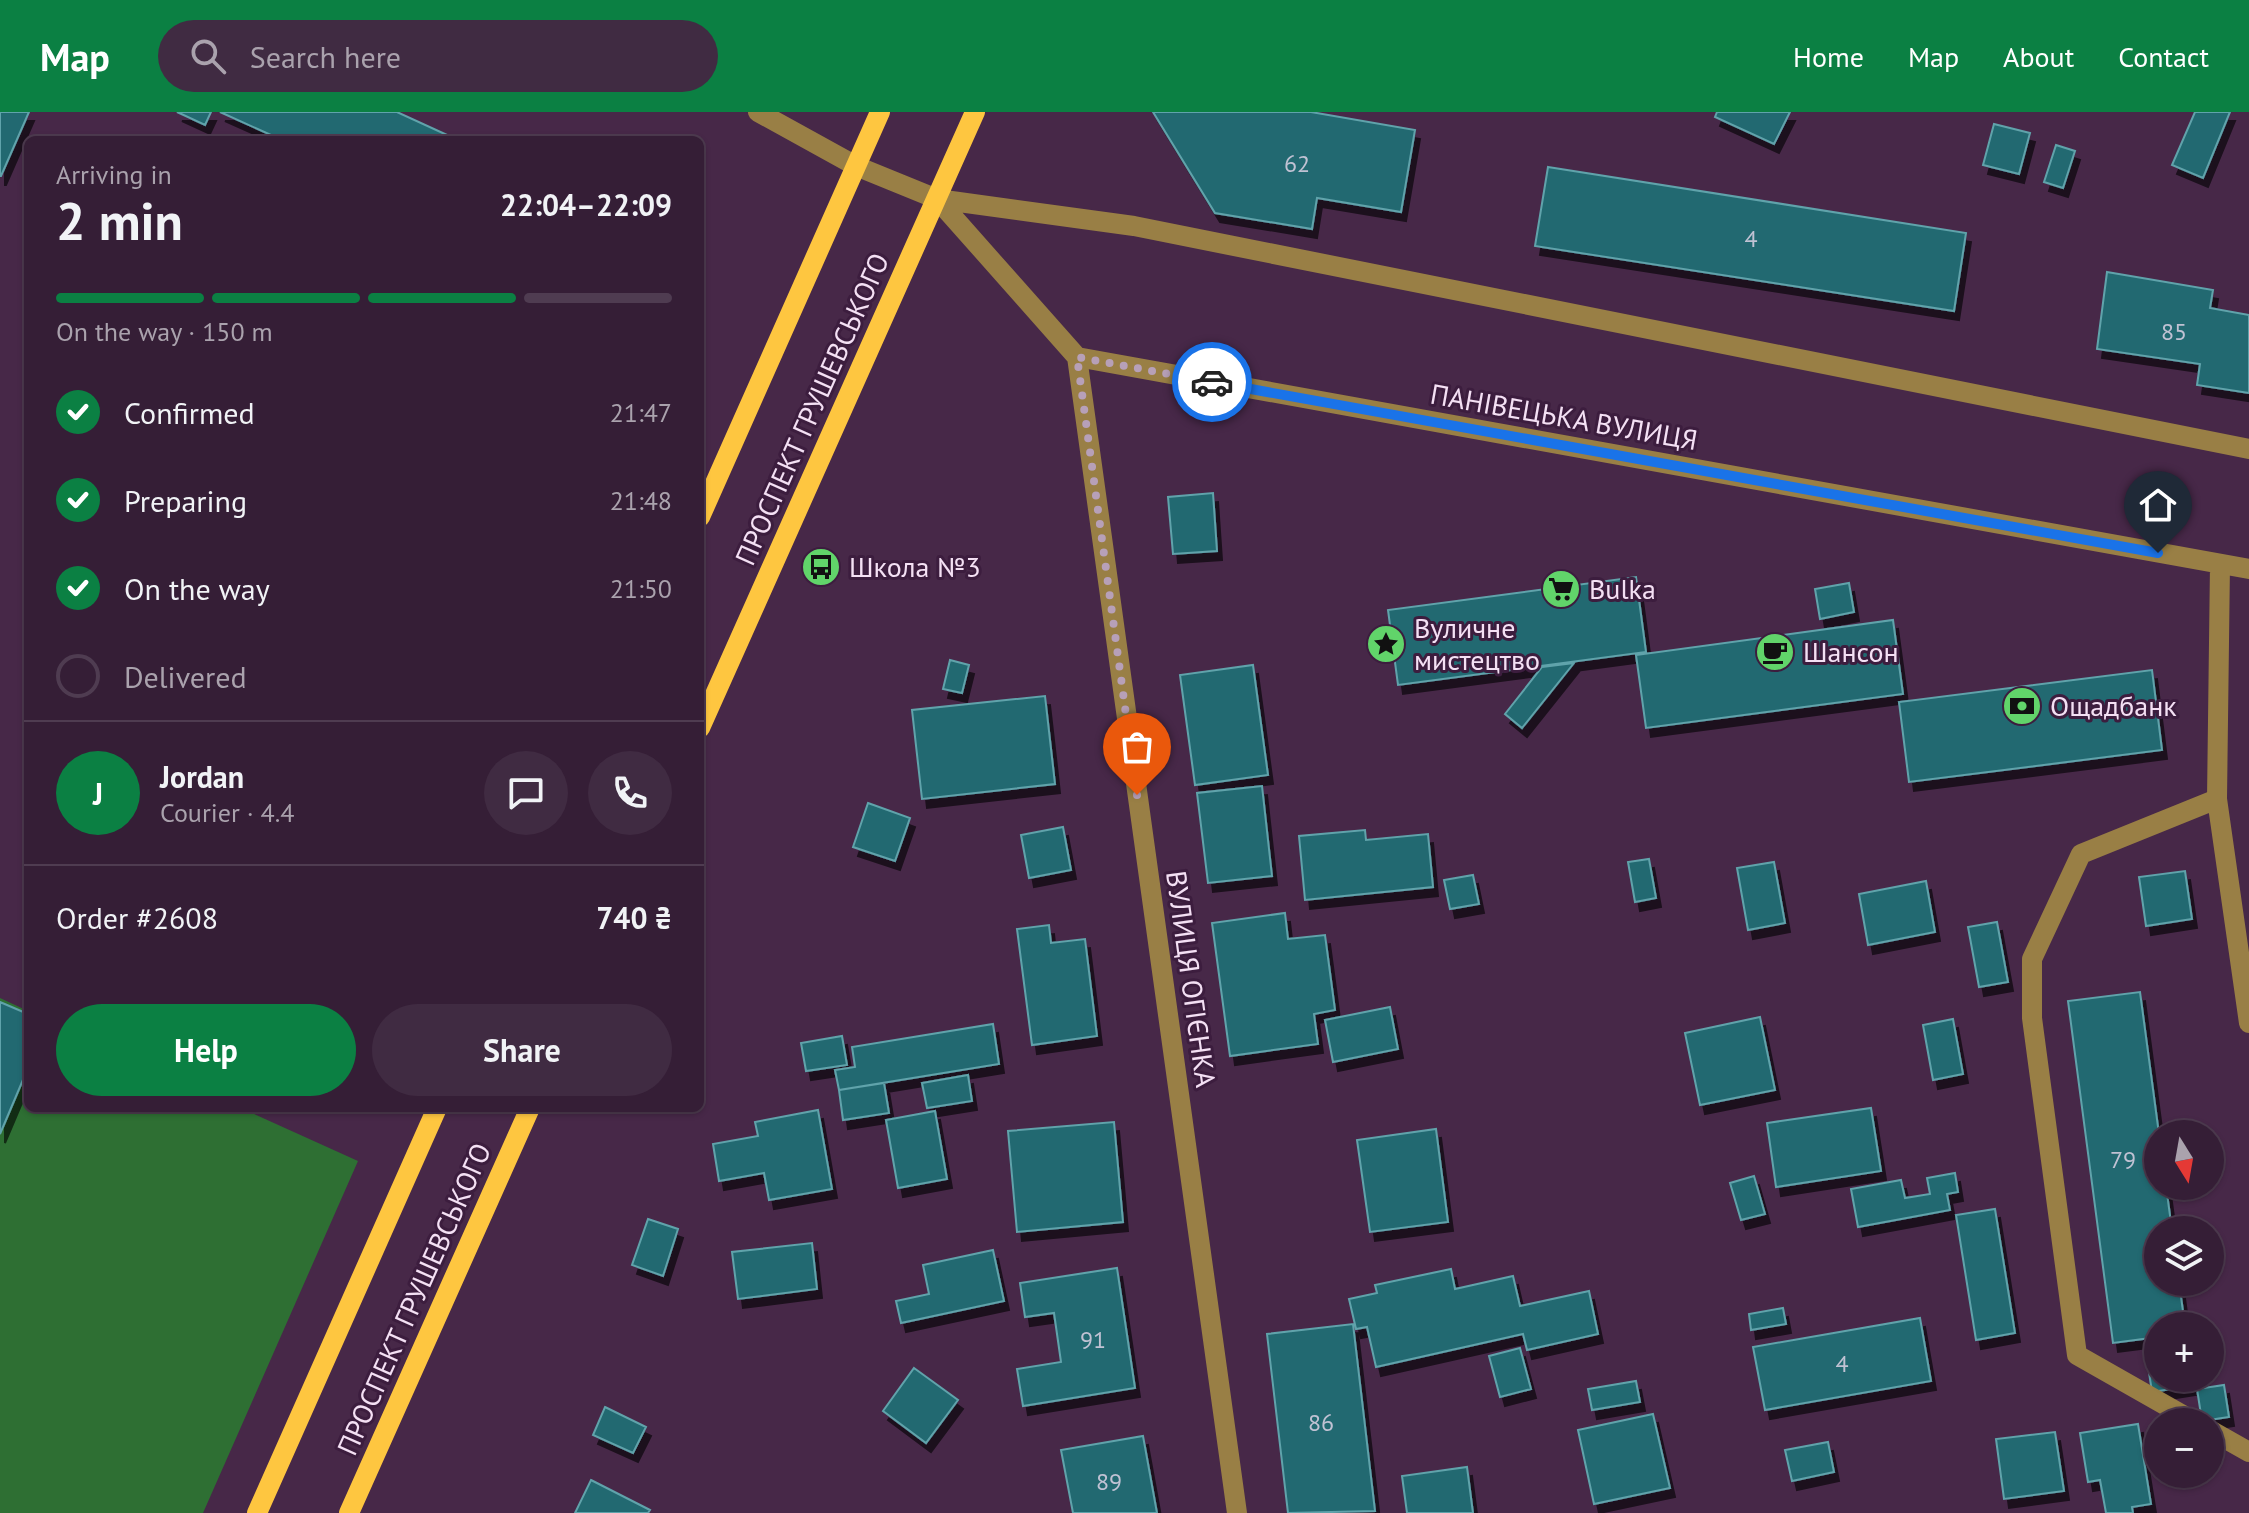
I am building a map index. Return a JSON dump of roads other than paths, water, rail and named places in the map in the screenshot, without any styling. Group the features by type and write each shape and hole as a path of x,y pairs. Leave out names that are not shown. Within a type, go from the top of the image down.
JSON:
{"main road":[{"name":"ПРОСПЕКТ ГРУШЕВСЬКОГО","path":"704,508 880,112"},
{"name":"ПРОСПЕКТ ГРУШЕВСЬКОГО","path":"704,719 975,112"},
{"name":"ПРОСПЕКТ ГРУШЕВСЬКОГО","path":"257,1513 435,1112"},
{"name":"ПРОСПЕКТ ГРУШЕВСЬКОГО","path":"349,1513 528,1112"}],"street":[{"path":"758,112 856,166 937,199 1134,226 2249,449"},
{"path":"937,199 1077,357"},
{"name":"ПАНІВЕЦЬКА ВУЛИЦЯ","path":"1077,357 2249,569"},
{"name":"ВУЛИЦЯ ОГІЄНКА","path":"1077,357 1237,1513"},
{"path":"2220,564 2217,799 2249,1023"},
{"path":"2170,1408 2077,1355 2032,1018 2032,959 2081,854 2217,799"},
{"path":"2224,1438 2249,1452"}],"place":[{"name":"Школа №3","path":"821,567"},
{"name":"Bulka","path":"1561,589"},
{"name":"Вуличне мистецтво","path":"1386,644"},
{"name":"Шансон","path":"1775,652"},
{"name":"Ощадбанк","path":"2022,706"}]}
